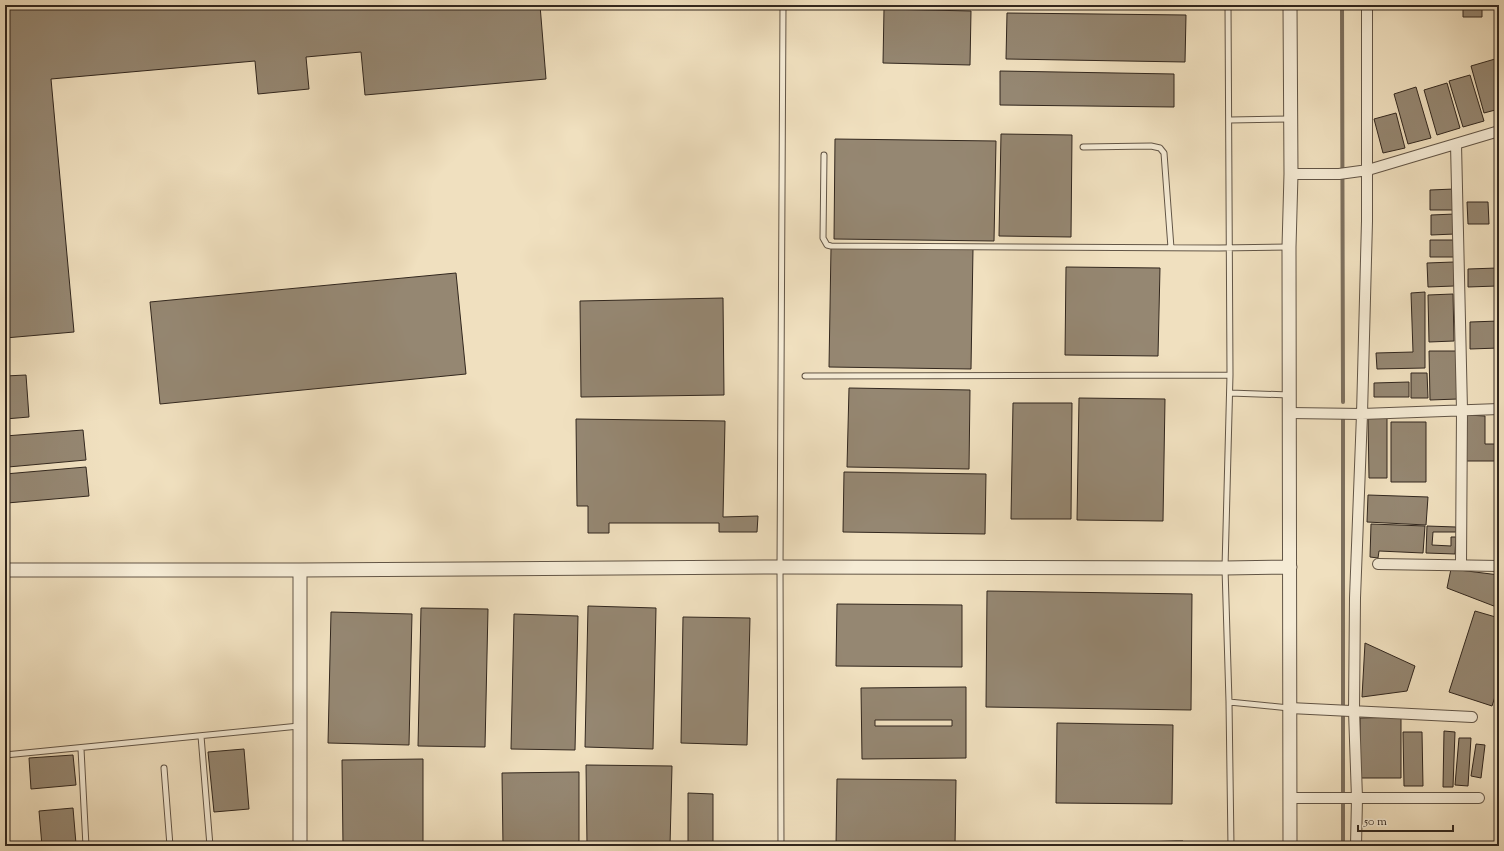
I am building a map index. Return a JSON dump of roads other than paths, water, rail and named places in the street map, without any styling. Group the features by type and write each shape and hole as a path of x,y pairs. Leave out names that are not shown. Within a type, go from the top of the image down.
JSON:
{"street":[{"path":"1290,5 1290,846"},
{"path":"1356,846 1357,798 1347,710 1356,563 1362,414 1368,170 1366,5"},
{"path":"1291,174 1339,174 1368,170 1499,131"},
{"path":"1456,144 1462,410 1461,565"},
{"path":"1290,412 1362,414 1499,409"},
{"path":"1378,564 1499,566"},
{"path":"5,570 1290,567"},
{"path":"300,570 300,846"},
{"path":"1290,708 1472,717"},
{"path":"1290,798 1479,798"}],"lane":[{"path":"781,846 780,567 784,5"},
{"path":"1228,5 1230,120 1230,393 1225,568 1231,846"},
{"path":"1230,120 1290,119"},
{"path":"1083,147 1151,146 1160,148 1164,153 1171,248"},
{"path":"824,155 823,238 827,245 831,246 1171,248 1289,247"},
{"path":"806,376 1230,375"},
{"path":"1230,393 1290,395"},
{"path":"1229,702 1290,708"},
{"path":"5,755 300,726"},
{"path":"184,846 210,845 201,736"},
{"path":"81,748 86,846"},
{"path":"164,768 170,846"}],"waterway":[{"path":"1342,5 1343,402"},
{"path":"1343,415 1343,846"}]}
